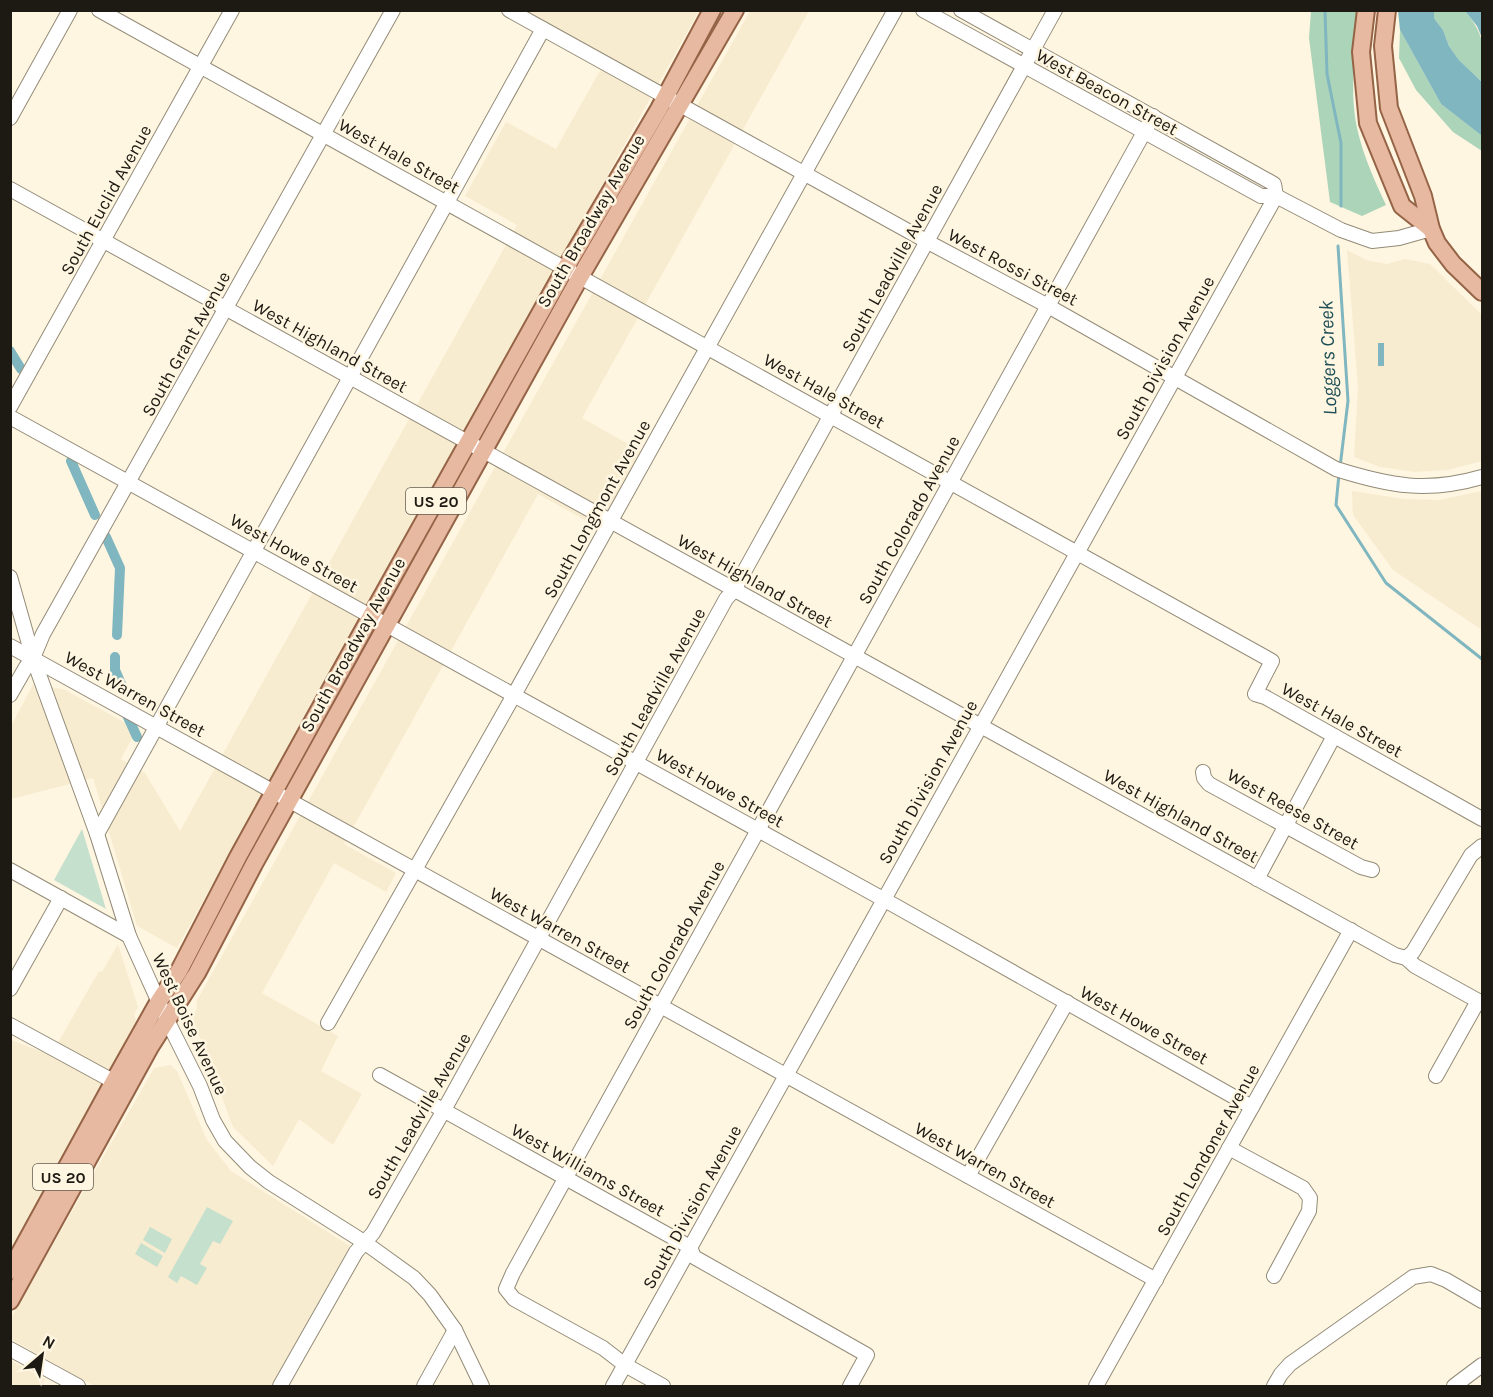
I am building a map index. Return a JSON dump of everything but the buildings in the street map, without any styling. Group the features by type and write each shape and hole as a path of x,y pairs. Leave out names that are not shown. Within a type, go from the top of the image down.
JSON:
{"main road":[{"name":"South Broadway Avenue","path":"10,1301 120,1085 159,1001 179,971 371,616 712,10"},
{"name":"South Broadway Avenue","path":"10,1271 120,1085 167,1020 197,973 289,800 580,277 735,10"},
{"path":"1366,10 1361,52 1368,123 1402,206 1431,229"},
{"path":"1387,10 1383,46 1389,108 1423,196 1437,243 1453,264 1482,292"}],"street":[{"path":"10,118 70,10"},
{"name":"West Hale Street","path":"99,10 1272,661 1255,694 1265,697 1482,819"},
{"name":"South Euclid Avenue","path":"10,407 232,10"},
{"name":"South Grant Avenue","path":"10,695 33,658 43,634 393,10"},
{"name":"West Rossi Street","path":"509,10 1048,306 1336,470 1372,481 1427,488 1482,477"},
{"name":"South Longmont Avenue","path":"328,1023 514,695 895,10"},
{"name":"West Beacon Street","path":"922,10 1261,196 1276,196 1341,230 1372,241 1399,238 1431,229"},
{"name":"West Beacon Street","path":"961,10 1274,184 1276,196"},
{"name":"South Leadville Avenue","path":"280,1386 356,1252 373,1233 444,1110 1055,10"},
{"path":"97,834 543,29"},
{"name":"South Colorado Avenue","path":"625,1365 603,1348 514,1299 506,1289 565,1178 1153,116"},
{"name":"West Highland Street","path":"10,189 1257,879 1395,955 1406,958 1415,966 1480,1002"},
{"name":"South Division Avenue","path":"613,1386 1276,196"},
{"name":"West Howe Street","path":"10,417 758,830 1252,1107"},
{"name":"West Boise Avenue","path":"10,577 33,658 97,834 129,936 167,1020 201,1086 213,1120 225,1141 234,1152 269,1182 364,1242 414,1278 430,1295 455,1330 482,1386"},
{"name":"West Warren Street","path":"10,646 1156,1280"},
{"path":"1257,879 1335,736"},
{"name":"West Reese Street","path":"1203,772 1209,784 1361,867 1372,870"},
{"path":"1406,958 1413,952 1471,855 1482,846"},
{"path":"10,870 129,936"},
{"path":"10,989 61,898"},
{"name":"South Londoner Avenue","path":"1096,1386 1351,930"},
{"path":"968,1176 1067,1002"},
{"path":"1436,1076 1480,1002"},
{"path":"10,1025 120,1085"},
{"name":"West Williams Street","path":"380,1075 690,1247 694,1257 867,1355 850,1386"},
{"path":"1229,1148 1303,1188 1310,1198 1309,1211 1274,1276"},
{"path":"1274,1386 1290,1364 1413,1277 1431,1274 1482,1301"},
{"path":"424,1386 455,1330"},
{"path":"10,1349 78,1386"},
{"path":"625,1365 663,1386"},
{"path":"1454,1386 1482,1365"}],"shaded area":[{"path":"524,11 699,11 177,948 137,926 93,778 11,799 11,726 34,683 65,690 137,729 121,759 145,773 180,831 517,225 465,196 506,122 556,149 598,74 610,59"},
{"path":"750,11 809,11 582,418 653,458 612,535 538,494 344,844 396,873 386,892 334,863 262,993 338,1036 321,1071 362,1094 333,1145 299,1119 273,1166 233,1127 193,1019 197,1008 196,1002"},
{"path":"1347,250 1366,260 1387,264 1405,259 1430,264 1482,315 1482,461 1448,470 1415,472 1380,467 1354,457 1358,387"},
{"path":"1352,491 1404,499 1439,500 1482,491 1482,630 1393,570 1353,515"},
{"path":"118,944 138,1007 134,1014 136,1021 11,1252 11,1040 51,1055 99,971 102,972"},
{"path":"171,1065 177,1071 207,1140 231,1171 350,1246 271,1386 94,1386 11,1339 11,1318 154,1068"},
{"path":"10,1360 45,1379 41,1386 11,1386"}],"green space":[{"path":"1311,11 1359,11 1353,84 1354,108 1358,133 1366,158 1386,205 1362,216 1330,202 1309,38"},
{"path":"1434,11 1465,11 1472,21 1482,44 1482,82 1459,60 1449,46 1443,30 1434,18"},
{"path":"1400,30 1441,104 1482,136 1482,151 1453,132 1416,90 1399,58"},
{"path":"82,829 106,909 54,880"},
{"path":"207,1207 233,1221 220,1244 213,1241 200,1264 207,1268 197,1285 181,1276 177,1283 168,1277"},
{"path":"150,1227 172,1239 165,1253 143,1240"},
{"path":"141,1243 163,1256 157,1267 135,1254"}],"water":[{"path":"1398,11 1434,11 1434,18 1443,30 1449,46 1459,60 1482,82 1482,136 1441,104 1400,30"},
{"path":"1465,11 1482,11 1482,38 1477,26"},
{"path":"1378,343 1384,343 1384,366 1378,366"}],"waterway":[{"name":"Loggers Creek","path":"1325,10 1327,74 1341,143 1341,206"},
{"name":"Loggers Creek","path":"1338,246 1348,401 1340,467"},
{"path":"10,351 21,369"},
{"path":"71,461 95,515"},
{"name":"Loggers Creek","path":"1339,474 1336,505 1386,583 1482,659"},
{"path":"106,537 120,568 117,635"},
{"path":"115,657 115,670 122,686"},
{"path":"127,715 137,737"}]}
